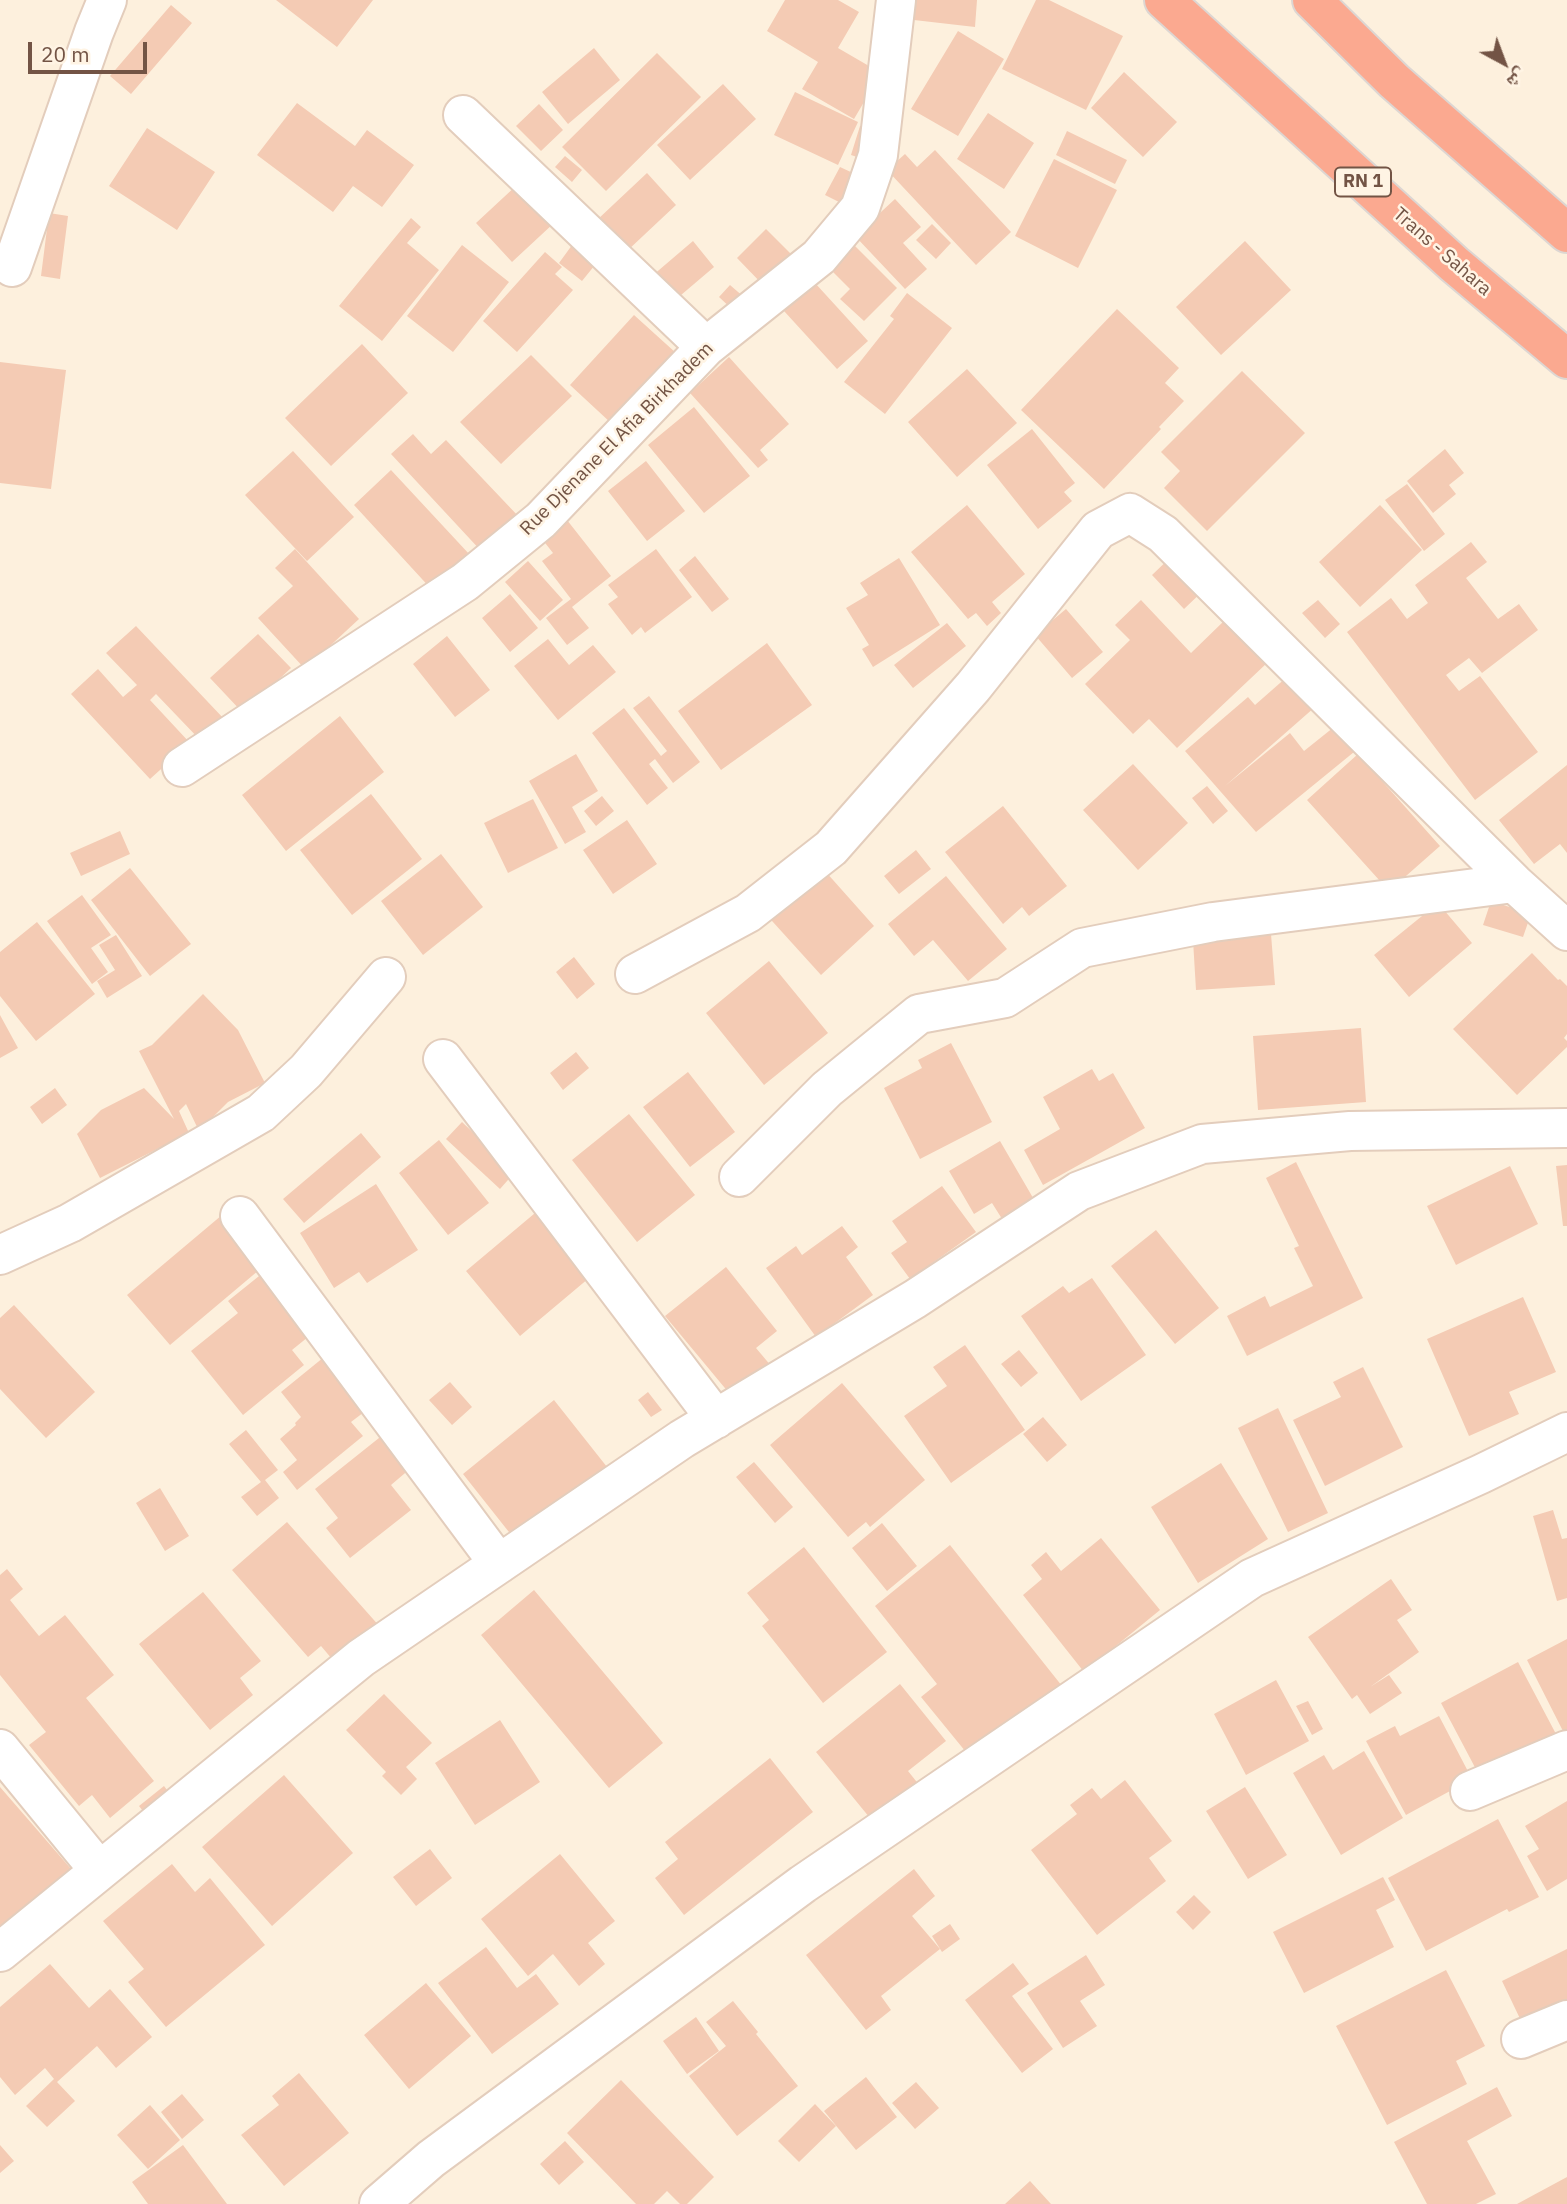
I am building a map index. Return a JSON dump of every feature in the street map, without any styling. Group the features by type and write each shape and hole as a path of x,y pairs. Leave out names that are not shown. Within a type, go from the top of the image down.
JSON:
{"highway":[{"name":"Trans - Sahara","path":"1164,0 1454,264 1567,359"},
{"path":"1312,0 1394,81 1567,233"}],"street":[{"path":"12,267 107,0"},
{"name":"Rue Djenane El Afia Birkhadem","path":"182,767 465,582 541,520 706,347 819,257 860,208 878,155 895,0"},
{"path":"463,115 706,347"},
{"path":"635,974 748,913 831,848 973,687 1098,530 1130,513 1163,534 1514,883 1567,930"},
{"path":"739,1177 827,1090 919,1014 1005,998 1082,948 1213,922 1514,883"},
{"path":"0,1255 71,1223 261,1113 306,1071 386,977"},
{"path":"443,1059 716,1419"},
{"path":"0,1952 361,1658 682,1438 915,1299 1079,1191 1202,1144 1350,1131 1567,1128"},
{"path":"240,1216 499,1564"},
{"path":"379,2204 431,2158 803,1884 1252,1578 1567,1432"},
{"path":"0,1749 99,1870"},
{"path":"1470,1791 1567,1750"},
{"path":"1521,2039 1567,2020"}],"building":[{"path":"276,0 373,0 337,47"},
{"path":"785,0 838,0 859,12 838,48 881,73 854,119 802,89 818,62 767,31"},
{"path":"916,0 977,0 975,27 914,20"},
{"path":"1036,0 1049,0 1123,36 1086,110 1002,69"},
{"path":"171,5 192,23 131,94 110,76"},
{"path":"958,31 1004,59 958,136 911,109"},
{"path":"594,48 620,80 568,124 542,92"},
{"path":"657,53 701,97 606,191 562,147"},
{"path":"1124,72 1177,122 1143,157 1091,108"},
{"path":"723,84 756,119 690,180 657,145"},
{"path":"795,92 858,122 838,165 774,135"},
{"path":"297,103 355,146 367,130 414,165 382,207 353,186 333,212 257,155"},
{"path":"539,104 563,130 541,151 516,126"},
{"path":"988,113 1034,143 1004,189 957,159"},
{"path":"860,126 878,132 869,161 851,155"},
{"path":"147,128 215,172 177,230 109,186"},
{"path":"1067,131 1127,160 1115,184 1056,155"},
{"path":"935,150 1011,232 976,265 887,170 905,154 917,167"},
{"path":"565,156 582,170 572,182 555,167"},
{"path":"1054,159 1117,190 1078,268 1015,236"},
{"path":"840,167 855,174 841,203 825,195"},
{"path":"647,173 676,205 627,251 597,220"},
{"path":"518,184 554,223 512,262 476,223"},
{"path":"895,199 921,227 903,243 927,269 905,289 855,236"},
{"path":"49,213 68,216 60,279 41,276"},
{"path":"411,218 421,227 407,243 439,270 382,341 339,306"},
{"path":"932,224 951,243 936,259 916,240"},
{"path":"766,229 795,258 765,287 737,258"},
{"path":"845,236 897,288 864,321 840,299 850,289 821,260"},
{"path":"575,241 599,260 582,281 559,263"},
{"path":"693,241 714,267 674,301 652,276"},
{"path":"1245,241 1291,290 1221,355 1176,307"},
{"path":"462,245 509,282 453,352 407,316"},
{"path":"545,252 562,267 555,274 573,290 517,352 483,321"},
{"path":"815,283 868,341 837,369 784,311"},
{"path":"730,285 745,298 734,311 719,297"},
{"path":"907,293 952,328 885,414 844,382 894,319 890,316"},
{"path":"1117,309 1179,368 1165,383 1184,401 1104,489 1021,410"},
{"path":"634,315 676,353 611,423 570,385"},
{"path":"362,344 408,393 331,466 285,418"},
{"path":"531,355 572,396 501,464 460,422"},
{"path":"729,357 789,424 760,450 768,460 758,468 690,393"},
{"path":"0,362 66,370 51,489 0,483"},
{"path":"967,369 1017,423 957,477 908,422"},
{"path":"1242,371 1305,433 1207,531 1164,488 1180,471 1161,452"},
{"path":"694,407 750,476 704,513 648,445"},
{"path":"1032,429 1075,483 1064,492 1072,501 1038,529 987,465"},
{"path":"413,434 431,454 446,440 520,518 483,553 391,454"},
{"path":"1445,449 1464,473 1449,485 1456,494 1433,513 1407,481"},
{"path":"293,451 354,517 307,561 245,495"},
{"path":"646,461 685,511 647,541 608,491"},
{"path":"391,470 470,555 433,591 354,505"},
{"path":"1407,484 1445,534 1424,551 1385,500"},
{"path":"967,505 1025,574 992,602 1001,613 987,626 976,613 968,619 911,552"},
{"path":"1380,505 1422,550 1360,607 1319,562"},
{"path":"567,520 611,576 572,607 589,628 567,645 546,618 571,599 542,561 553,553 542,539"},
{"path":"1471,542 1487,562 1466,578 1498,619 1519,604 1538,630 1482,673 1469,658 1446,675 1459,691 1480,676 1538,752 1475,800 1347,632 1391,598 1407,619 1428,603 1415,585"},
{"path":"295,549 359,619 305,669 258,618 293,586 275,568"},
{"path":"656,549 692,597 645,633 641,627 632,635 608,604 618,597 608,585"},
{"path":"1174,554 1206,588 1184,609 1152,575"},
{"path":"695,556 729,599 712,612 679,570"},
{"path":"899,558 940,625 873,667 862,649 869,645 846,608 868,595 860,583"},
{"path":"528,561 563,600 540,621 505,582"},
{"path":"510,594 538,628 510,652 482,618"},
{"path":"1141,600 1191,653 1226,619 1267,663 1177,748 1149,719 1133,734 1085,684 1130,640 1115,625"},
{"path":"1318,600 1340,624 1325,638 1302,613"},
{"path":"1066,609 1103,652 1072,678 1035,635"},
{"path":"947,623 966,646 913,688 894,665"},
{"path":"136,626 225,720 202,742 156,694 150,700 190,743 150,779 71,694 98,669 123,697 137,685 106,653"},
{"path":"258,634 291,668 243,713 210,678"},
{"path":"447,636 490,690 455,717 413,664"},
{"path":"548,639 569,665 593,645 616,672 558,720 514,666"},
{"path":"767,643 812,705 721,770 678,711"},
{"path":"1288,676 1315,707 1225,786 1290,733 1304,751 1334,727 1354,752 1256,832 1185,751 1248,697 1255,705"},
{"path":"649,696 700,762 673,783 655,759 649,764 668,788 647,805 592,733 624,708 661,756 667,751 633,708"},
{"path":"340,716 384,772 286,851 242,795"},
{"path":"576,754 598,791 572,807 586,832 565,844 529,781"},
{"path":"1358,754 1440,846 1389,891 1307,800"},
{"path":"1133,764 1188,823 1138,870 1083,810"},
{"path":"1567,765 1567,853 1560,844 1534,864 1499,820"},
{"path":"1207,786 1228,811 1213,824 1192,798"},
{"path":"371,794 422,859 352,915 300,850"},
{"path":"602,796 614,811 596,826 584,811"},
{"path":"533,799 558,848 508,873 484,823"},
{"path":"1003,806 1067,886 1029,916 1022,907 1003,924 945,852"},
{"path":"627,820 657,864 613,894 583,850"},
{"path":"120,831 130,854 81,876 70,853"},
{"path":"916,850 931,869 899,894 884,876"},
{"path":"441,854 483,907 423,955 381,901"},
{"path":"817,862 874,926 821,975 763,911"},
{"path":"130,868 191,944 150,976 91,900"},
{"path":"946,876 1007,949 968,981 933,940 914,956 888,924"},
{"path":"82,895 111,935 91,948 108,972 92,984 47,921"},
{"path":"1491,901 1531,914 1523,937 1483,925"},
{"path":"1438,903 1472,943 1409,997 1374,955"},
{"path":"37,922 95,994 36,1041 0,996 0,952"},
{"path":"1271,934 1275,985 1196,990 1193,940"},
{"path":"116,935 142,976 107,998 97,981 115,970 99,945"},
{"path":"1532,953 1567,986 1567,1034 1564,1038 1567,1047 1517,1095 1453,1029"},
{"path":"574,957 595,984 577,999 556,972"},
{"path":"769,961 828,1033 764,1085 706,1013"},
{"path":"203,994 238,1030 265,1083 228,1102 199,1131 186,1104 179,1111 189,1133 100,1178 77,1134 101,1110 144,1088 174,1119 139,1051 152,1045"},
{"path":"0,1015 18,1048 0,1058"},
{"path":"1361,1028 1366,1102 1258,1110 1253,1036"},
{"path":"951,1043 992,1122 920,1159 884,1088 922,1068 918,1060"},
{"path":"576,1052 589,1068 563,1090 550,1073"},
{"path":"1092,1069 1099,1081 1113,1073 1145,1128 1043,1185 1024,1150 1060,1129 1043,1097"},
{"path":"688,1072 735,1132 690,1167 643,1107"},
{"path":"55,1088 67,1105 42,1124 30,1107"},
{"path":"629,1114 695,1195 637,1242 572,1160"},
{"path":"462,1122 515,1172 500,1189 446,1139"},
{"path":"361,1133 381,1157 304,1223 283,1199"},
{"path":"439,1140 489,1203 448,1235 399,1173"},
{"path":"1000,1141 1036,1203 1004,1222 992,1203 974,1214 949,1171"},
{"path":"1296,1162 1363,1298 1247,1356 1227,1316 1265,1296 1270,1307 1313,1286 1294,1248 1299,1246 1266,1178"},
{"path":"1567,1165 1567,1226 1563,1226 1556,1166"},
{"path":"1510,1166 1538,1224 1456,1265 1427,1206"},
{"path":"376,1184 418,1250 367,1283 359,1272 334,1288 300,1233"},
{"path":"942,1186 976,1232 910,1279 891,1253 907,1242 892,1221"},
{"path":"541,1208 595,1273 520,1336 466,1271"},
{"path":"222,1215 265,1265 170,1345 127,1295"},
{"path":"842,1226 858,1247 846,1257 873,1295 816,1337 766,1268 796,1246 802,1255"},
{"path":"1156,1230 1219,1308 1175,1344 1111,1266"},
{"path":"726,1267 777,1331 756,1348 772,1367 734,1399 665,1316"},
{"path":"269,1268 290,1295 280,1303 308,1337 292,1350 304,1365 243,1415 191,1351 238,1313 228,1301"},
{"path":"1092,1278 1146,1355 1081,1401 1021,1316 1063,1286 1069,1293"},
{"path":"1523,1297 1556,1372 1509,1392 1519,1414 1469,1436 1427,1339"},
{"path":"14,1305 95,1392 46,1438 0,1389 0,1318"},
{"path":"965,1345 1025,1430 951,1483 904,1416 947,1386 933,1367"},
{"path":"1019,1350 1038,1373 1021,1387 1001,1364"},
{"path":"329,1353 372,1406 351,1422 363,1436 297,1490 283,1472 297,1460 280,1439 301,1417 281,1392"},
{"path":"1363,1367 1403,1447 1325,1486 1293,1420 1341,1397 1333,1382"},
{"path":"450,1382 472,1407 452,1425 429,1400"},
{"path":"842,1383 925,1480 870,1527 866,1522 848,1537 770,1445"},
{"path":"648,1392 662,1410 651,1417 638,1400"},
{"path":"554,1400 611,1472 520,1546 463,1474"},
{"path":"1278,1408 1328,1513 1288,1532 1238,1428"},
{"path":"1043,1417 1067,1445 1047,1462 1023,1434"},
{"path":"246,1430 278,1470 265,1480 279,1498 257,1516 241,1497 261,1482 229,1444"},
{"path":"384,1434 411,1468 391,1485 411,1510 350,1558 326,1528 338,1518 315,1489"},
{"path":"754,1462 793,1507 775,1523 736,1477"},
{"path":"1221,1463 1268,1539 1198,1583 1151,1507"},
{"path":"160,1488 189,1536 165,1551 136,1503"},
{"path":"1553,1510 1562,1539 1567,1538 1567,1598 1557,1601 1533,1516"},
{"path":"287,1522 381,1628 338,1666 321,1646 308,1657 232,1570"},
{"path":"882,1523 917,1566 887,1591 852,1548"},
{"path":"1101,1538 1160,1610 1084,1672 1023,1595 1042,1579 1031,1565 1046,1552 1061,1571"},
{"path":"950,1545 1062,1686 970,1757 921,1697 937,1684 875,1606"},
{"path":"804,1547 887,1652 823,1703 762,1626 769,1620 747,1593"},
{"path":"7,1569 23,1589 10,1600 39,1636 65,1615 114,1675 86,1698 154,1781 110,1818 92,1795 79,1806 29,1745 46,1732 0,1675 0,1575"},
{"path":"1391,1579 1412,1610 1397,1620 1419,1652 1370,1687 1389,1675 1402,1693 1370,1714 1357,1695 1352,1699 1308,1637"},
{"path":"534,1590 663,1743 609,1788 481,1635"},
{"path":"203,1592 261,1661 240,1678 253,1695 210,1730 139,1644"},
{"path":"1567,1639 1567,1739 1527,1660"},
{"path":"1518,1662 1556,1734 1479,1775 1441,1703"},
{"path":"1276,1680 1309,1741 1246,1775 1214,1714"},
{"path":"900,1684 946,1741 908,1771 920,1786 874,1823 816,1752"},
{"path":"384,1694 432,1743 406,1767 417,1779 401,1795 382,1776 386,1772 346,1730"},
{"path":"1308,1701 1323,1729 1312,1735 1296,1706"},
{"path":"1439,1716 1472,1779 1406,1815 1366,1741 1395,1726 1400,1736"},
{"path":"500,1720 540,1782 475,1825 435,1763"},
{"path":"1364,1751 1403,1818 1341,1855 1293,1773 1324,1755 1333,1770"},
{"path":"770,1758 813,1812 684,1915 655,1878 678,1859 665,1842"},
{"path":"284,1775 353,1853 272,1926 202,1847"},
{"path":"1125,1780 1172,1841 1149,1858 1166,1881 1097,1935 1031,1850 1077,1814 1070,1805 1092,1788 1101,1799"},
{"path":"164,1786 179,1806 154,1825 139,1806"},
{"path":"0,1787 72,1870 0,1933"},
{"path":"1245,1787 1287,1855 1248,1879 1206,1811"},
{"path":"1567,1801 1567,1879 1547,1891 1527,1856 1539,1849 1525,1826"},
{"path":"1498,1819 1539,1897 1509,1912 1507,1909 1426,1951 1388,1878"},
{"path":"430,1849 452,1878 416,1906 393,1877"},
{"path":"560,1854 615,1921 588,1943 605,1964 579,1986 553,1954 528,1976 481,1919"},
{"path":"172,1864 195,1892 210,1878 265,1945 166,2027 128,1982 144,1969 103,1921"},
{"path":"914,1869 935,1896 912,1916 940,1949 881,1996 891,2010 866,2030 806,1955"},
{"path":"1383,1877 1395,1900 1376,1910 1394,1947 1304,1993 1273,1932"},
{"path":"1194,1895 1211,1912 1193,1930 1176,1912"},
{"path":"950,1924 960,1939 942,1952 932,1936"},
{"path":"486,1947 517,1988 536,1974 559,2004 492,2054 438,1983"},
{"path":"1567,1949 1567,2006 1524,2027 1502,1981"},
{"path":"1086,1955 1105,1985 1080,2001 1097,2026 1063,2048 1027,1993"},
{"path":"1013,1963 1029,1984 1012,1996 1053,2049 1022,2073 965,2000"},
{"path":"50,1964 89,2008 110,1989 152,2037 116,2068 97,2046 57,2082 75,2101 47,2127 26,2106 54,2079 45,2068 15,2095 0,2077 0,2007"},
{"path":"1446,1970 1485,2046 1456,2061 1467,2084 1387,2125 1336,2026"},
{"path":"426,1983 471,2036 409,2089 364,2035"},
{"path":"733,2001 798,2086 737,2136 689,2076 726,2046 706,2022"},
{"path":"696,2017 719,2051 687,2074 663,2041"},
{"path":"299,2073 349,2133 284,2186 241,2135 279,2105 272,2096"},
{"path":"866,2077 897,2117 856,2150 824,2111"},
{"path":"621,2080 714,2177 687,2204 680,2204 667,2191 654,2204 636,2204 567,2133"},
{"path":"916,2082 939,2108 915,2129 892,2103"},
{"path":"1497,2087 1512,2116 1467,2141 1496,2194 1476,2204 1427,2204 1394,2142"},
{"path":"182,2094 204,2120 182,2139 161,2112"},
{"path":"815,2104 836,2126 799,2162 778,2141"},
{"path":"150,2105 180,2140 148,2169 117,2135"},
{"path":"565,2141 584,2162 559,2185 540,2164"},
{"path":"0,2145 14,2161 0,2173"},
{"path":"183,2145 227,2204 148,2204 132,2182"},
{"path":"1567,2177 1567,2204 1517,2204"},
{"path":"1030,2181 1051,2204 1005,2204"}]}
